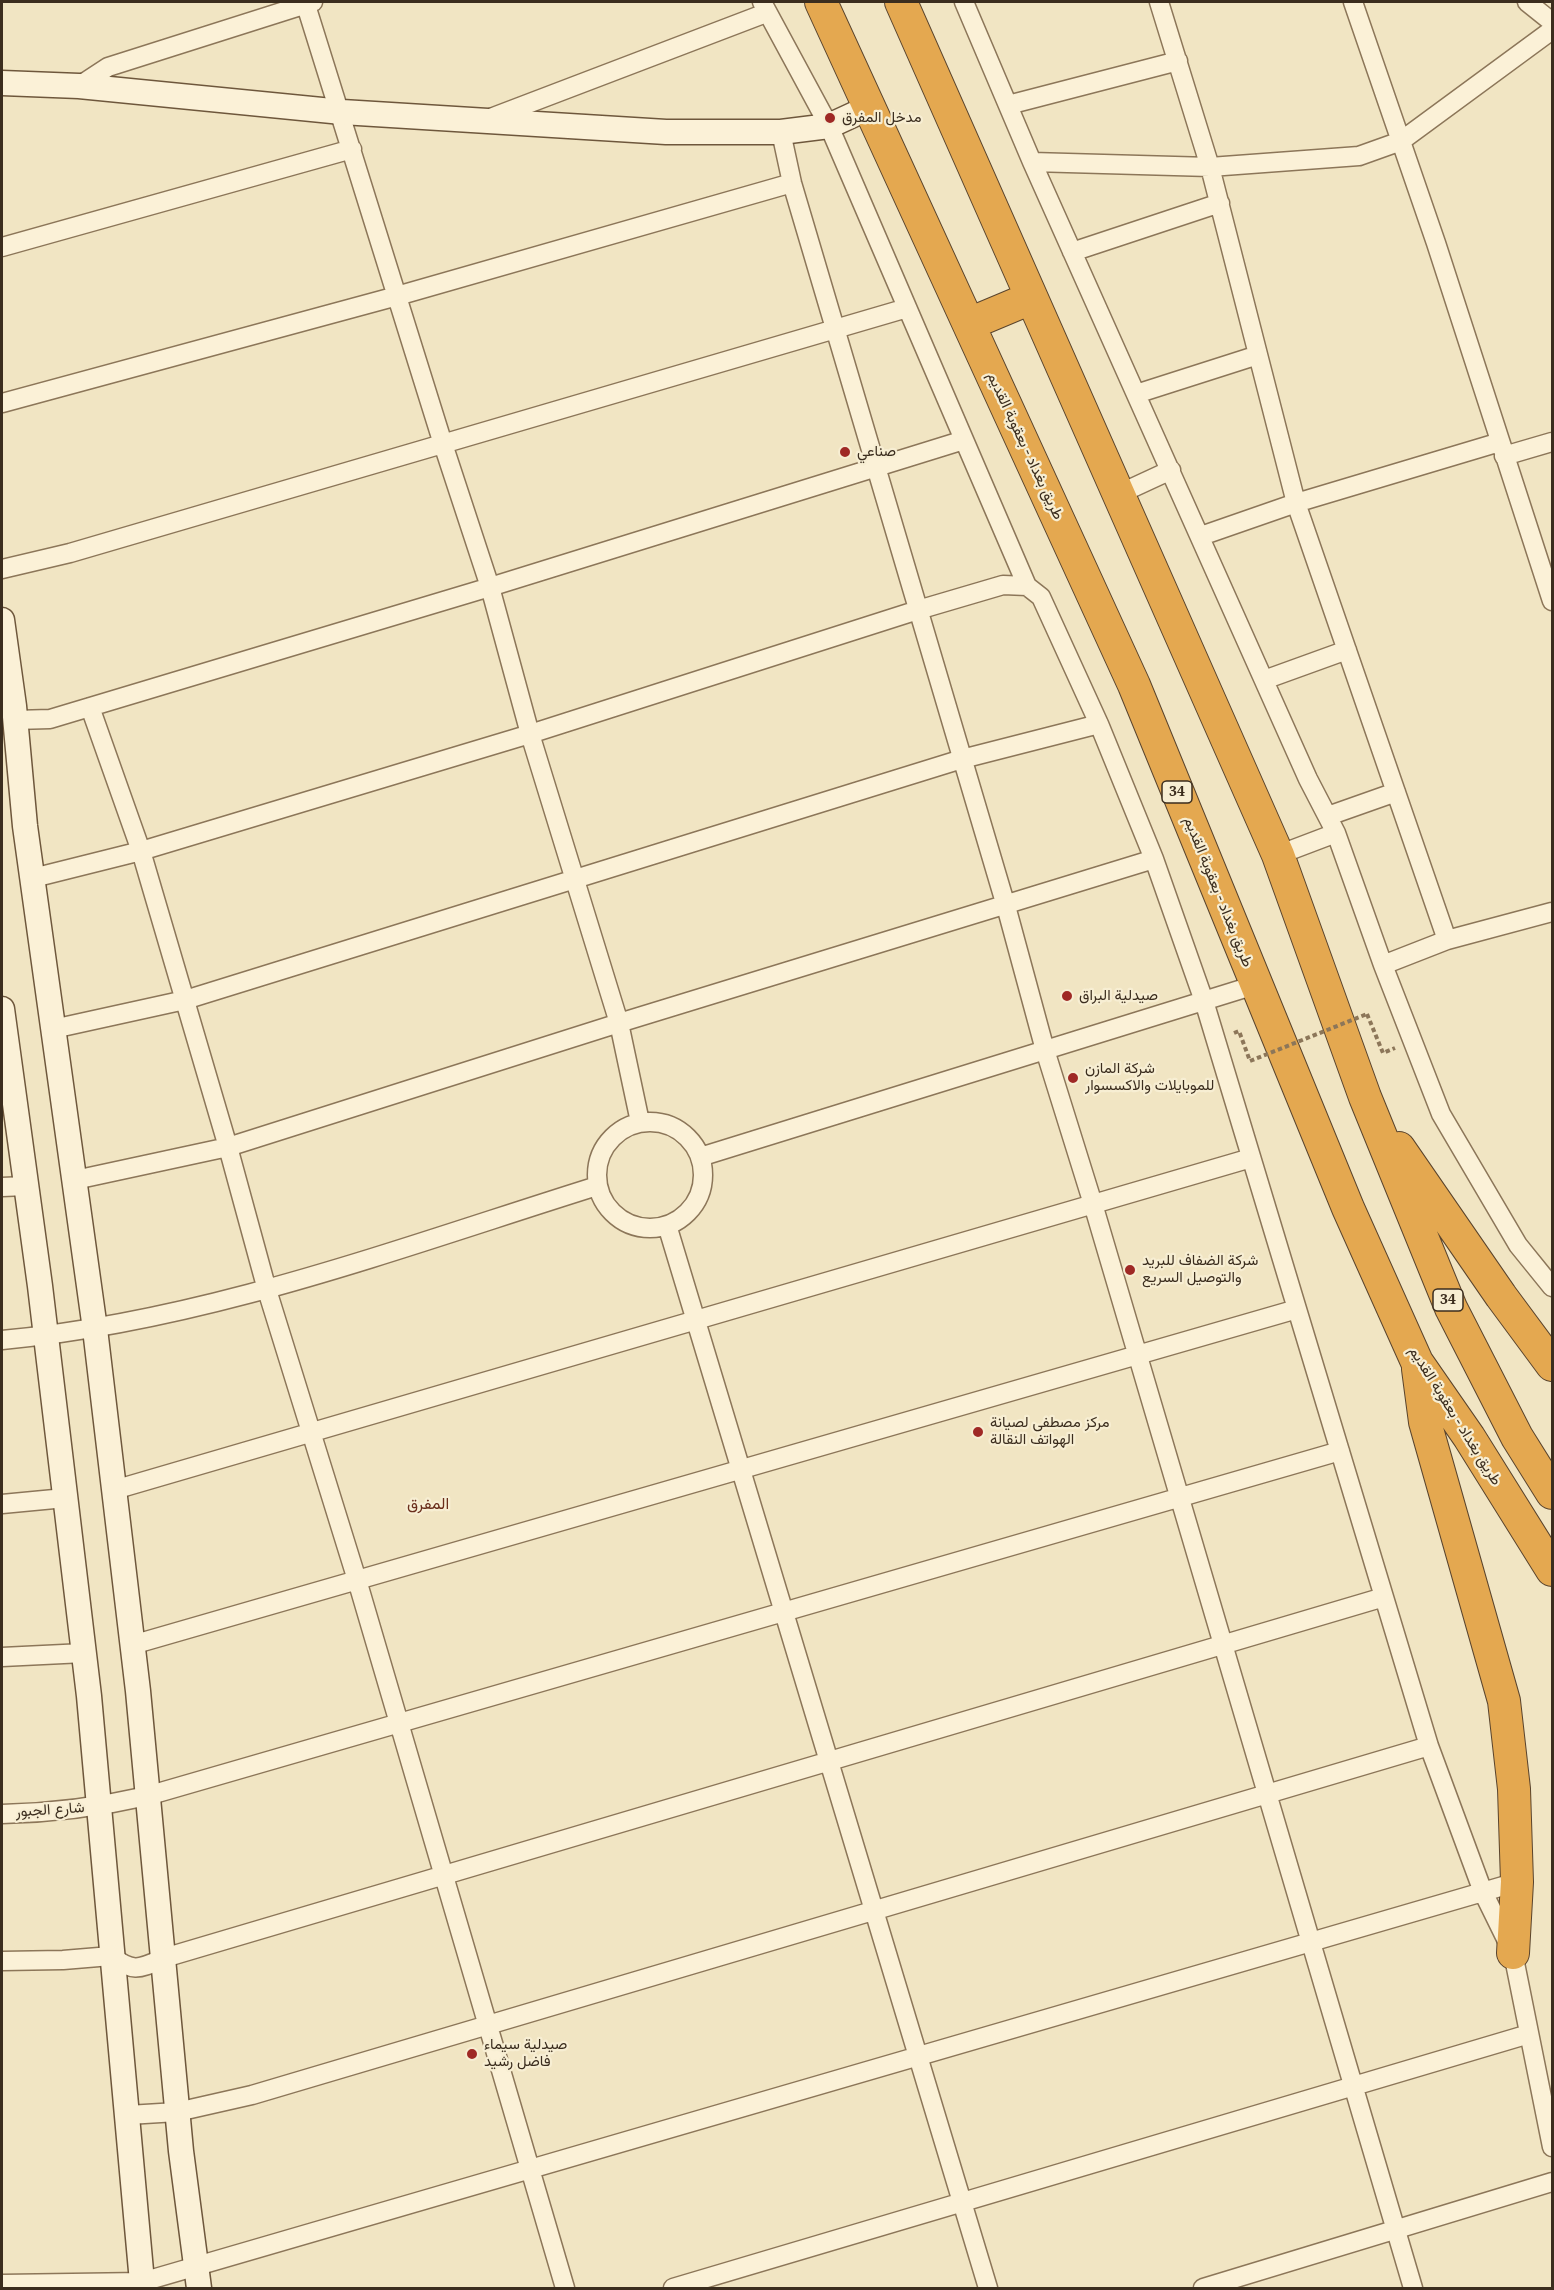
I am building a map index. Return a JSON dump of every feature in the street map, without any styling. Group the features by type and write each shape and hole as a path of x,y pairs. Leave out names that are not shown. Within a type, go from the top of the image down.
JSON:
{"highway":[{"name":"طريق بغداد - بعقوبة القديم","path":"822,2 1134,685 1348,1208 1417,1362 1469,1437 1552,1570"},
{"name":"34","path":"900,2 1278,855 1365,1097 1451,1308 1517,1437 1552,1493"},
{"path":"969,324 1032,298"},
{"path":"1365,1097 1501,1296 1552,1365"},
{"path":"1417,1362 1425,1422 1504,1701 1514,1789 1517,1882 1513,1953"}],"street":[{"path":"80,86 108,67 308,2 442,444 490,587 530,734 619,1023 640,1122"},
{"path":"964,2 1072,252 1264,680 1336,833 1383,965 1441,1114 1518,1245 1552,1287"},
{"path":"1159,2 1220,203 1296,503 1447,940"},
{"path":"1353,2 1552,600"},
{"path":"1527,2 1552,22"},
{"path":"487,119 764,7 829,126 1027,586 1041,597 1099,724 1154,859 1204,1001 1429,1746 1484,1892 1513,1953 1552,2147"},
{"path":"1032,162 1210,167 1359,156 1401,141 1552,30"},
{"path":"1008,105 1178,61"},
{"path":"2,83 80,86 342,112 487,119 666,132 781,132 829,126 870,107"},
{"path":"781,132 792,183 1006,906 1046,1050 1413,2289"},
{"path":"2,247 352,149"},
{"path":"2,403 397,296 792,183"},
{"path":"1072,252 1220,203"},
{"path":"2,569 70,553 907,308"},
{"path":"1136,394 1258,355"},
{"path":"15,720 50,719 490,587 964,440"},
{"path":"1201,536 1296,503 1502,449 1552,442"},
{"path":"1117,495 1171,470"},
{"path":"33,878 141,850 530,734 1003,585 1027,586"},
{"path":"2,620 15,720 25,826 95,1329 114,1490 164,1958 177,2112 197,2278"},
{"path":"1264,680 1347,650"},
{"path":"90,707 141,850 228,1147 267,1290 357,1580 565,2289"},
{"path":"53,1029 185,1000 962,759 1099,724"},
{"path":"1328,816 1396,792"},
{"path":"1278,855 1336,833"},
{"path":"75,1180 228,1147 619,1023 1154,859"},
{"path":"1383,965 1447,940 1552,912"},
{"path":"700,1157 1255,985"},
{"path":"2,1019 46,1336 84,1653 142,2282"},
{"path":"655,1121 683,1132 693,1143 700,1157 703,1170 698,1198 680,1219 667,1225 652,1228 623,1221 611,1212 597,1186 596,1169 606,1145 624,1128 640,1122 655,1121"},
{"path":"114,1490 1251,1158"},
{"path":"2,1187 26,1186"},
{"path":"2,1340 95,1329 267,1290 597,1186"},
{"path":"667,1225 988,2289"},
{"path":"132,1645 1297,1309"},
{"name":"شارع الجبور","path":"2,1814 99,1807 147,1796 1340,1450"},
{"path":"2,1504 65,1498"},
{"path":"2,1961 111,1956 124,1965 138,1969 164,1958 1384,1597"},
{"path":"2,1656 84,1653"},
{"path":"128,2115 177,2112 252,2095 1429,1746"},
{"path":"2,2284 142,2282 197,2278 530,2169 1517,1882"},
{"path":"673,2289 1529,2034"},
{"path":"1203,2289 1552,2182"}],"path":[{"path":"1239,1031 1250,1061 1367,1014 1383,1053"}],"place":[{"name":"مدخل المفرق","path":"830,118"},
{"name":"صناعي","path":"845,452"},
{"name":"صيدلية البراق","path":"1067,996"},
{"name":"شركة المازن للموبايلات والاكسسوار","path":"1073,1078"},
{"name":"شركة الضفاف للبريد والتوصيل السريع","path":"1130,1270"},
{"name":"مركز مصطفى لصيانة الهواتف النقالة","path":"978,1432"},
{"name":"صيدلية سيماء فاضل رشيد","path":"472,2054"}],"district":[{"name":"المفرق","path":"428,1504"}]}
